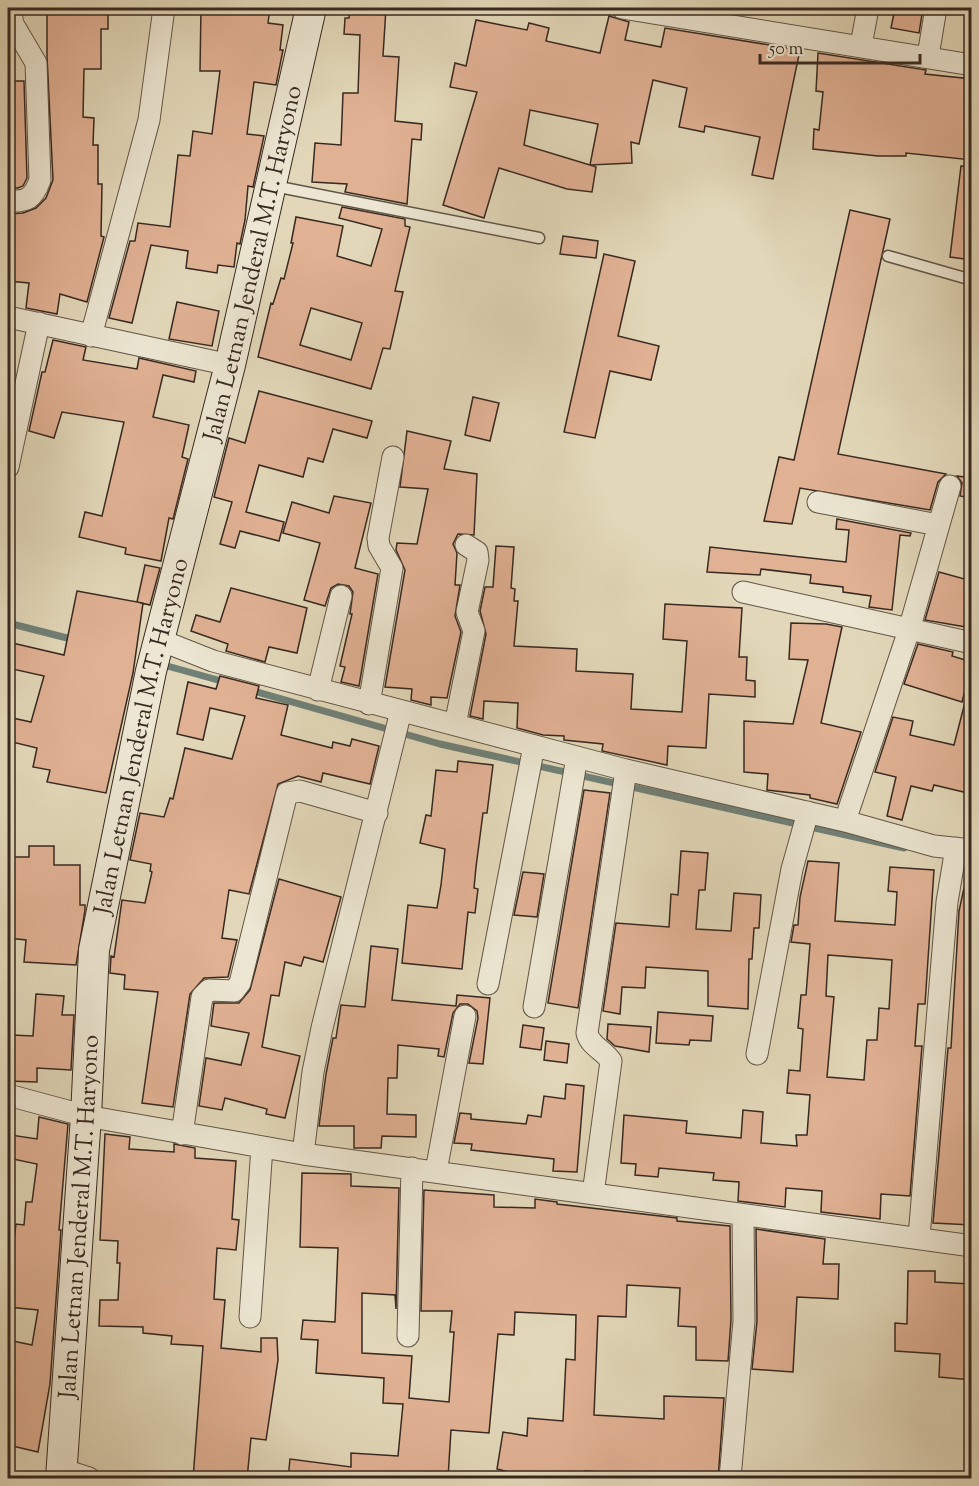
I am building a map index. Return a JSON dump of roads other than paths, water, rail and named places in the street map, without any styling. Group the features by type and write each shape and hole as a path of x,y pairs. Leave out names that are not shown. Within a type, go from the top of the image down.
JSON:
{"main road":[{"name":"Jalan Letnan Jenderal M.T. Haryono","path":"70,1476 94,950 156,653 230,365 311,8"}],"street":[{"path":"8,201 25,202 32,198 40,180 36,63 13,24 10,8"},
{"path":"91,336 149,120 164,8"},
{"path":"622,8 730,16 861,45 972,64"},
{"path":"861,45 868,8"},
{"path":"928,56 936,8"},
{"path":"8,317 230,365"},
{"path":"8,467 39,323"},
{"path":"369,704 392,568 379,546 378,537 393,457"},
{"path":"845,821 909,630 950,486"},
{"path":"818,502 939,525"},
{"path":"455,725 474,631 467,612 478,560 477,552 466,545"},
{"path":"743,592 972,643"},
{"path":"318,690 341,596"},
{"path":"156,653 213,661 369,704 398,724 455,725 532,752 575,764 624,784 808,812 934,846 959,856 947,902 919,1237"},
{"path":"303,1154 313,1072 322,1028 398,724"},
{"path":"488,984 532,752"},
{"path":"534,1007 575,764"},
{"path":"593,1194 611,1061 605,1052 589,1041 587,1033 624,784"},
{"path":"182,1134 202,997 209,990 234,991 240,982 287,793 300,791 377,813"},
{"path":"757,1054 792,869 808,812"},
{"path":"436,1171 465,1016"},
{"path":"8,1095 86,1116 303,1154 972,1246"},
{"path":"250,1317 262,1147"},
{"path":"408,1336 412,1168"},
{"path":"729,1479 744,1321 743,1216"}],"lane":[{"path":"271,185 539,238"},
{"path":"888,256 972,280"}],"waterway":[{"path":"8,623 75,640"},
{"path":"160,664 225,682"},
{"path":"250,690 440,744 904,848"},
{"path":"955,860 972,863"}]}
